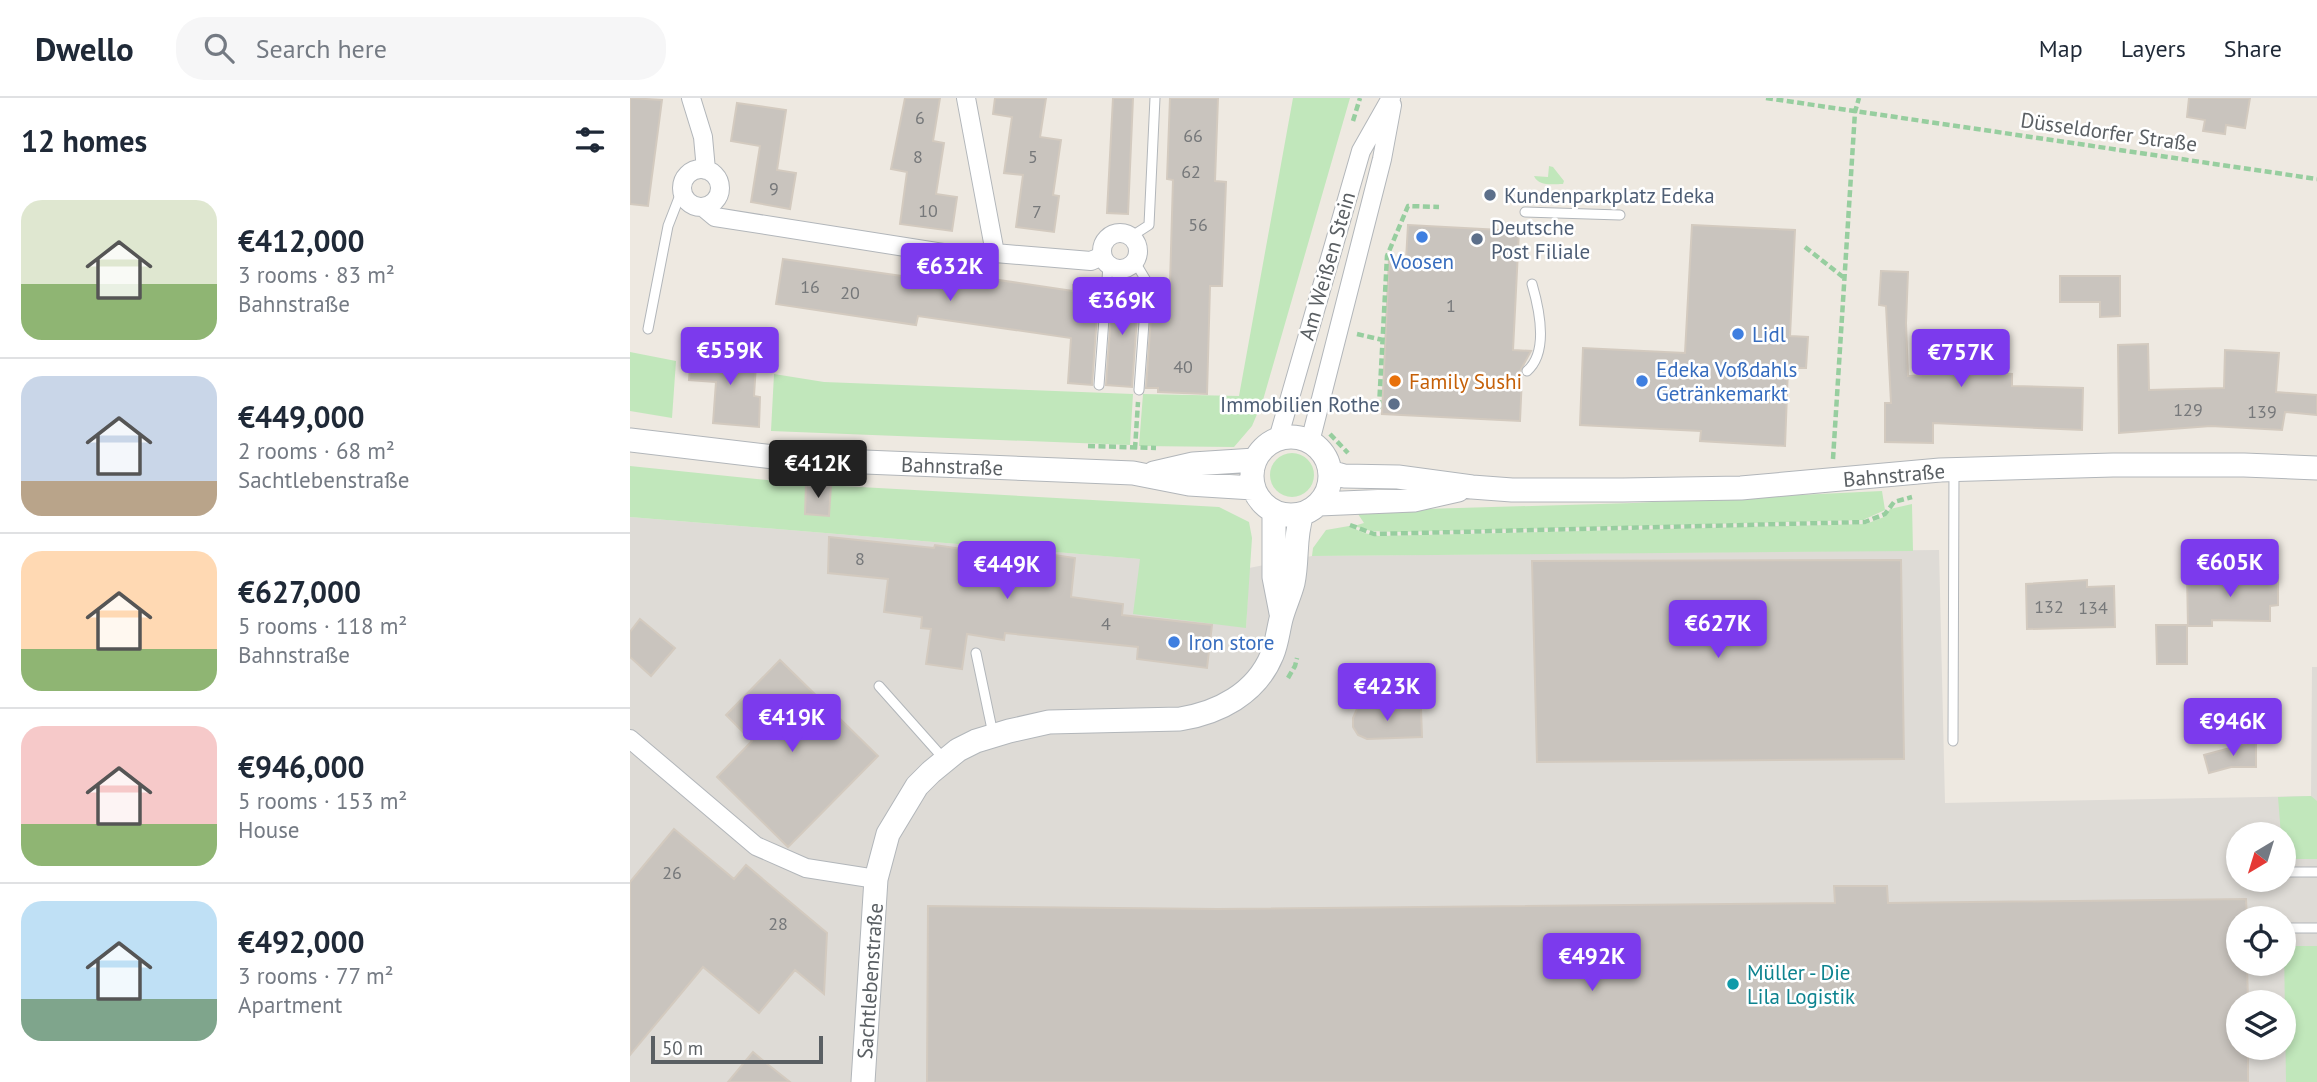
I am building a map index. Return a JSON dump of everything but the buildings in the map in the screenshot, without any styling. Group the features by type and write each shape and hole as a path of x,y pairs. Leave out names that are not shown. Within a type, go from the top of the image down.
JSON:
{"street":[{"path":"691,98 703,137 706,170"},
{"path":"966,98 995,253"},
{"name":"Am Weißen Stein","path":"1311,434 1382,159 1392,98"},
{"name":"Am Weißen Stein","path":"1278,439 1361,151 1392,98"},
{"path":"703,206 714,201 720,190 717,178 706,170 694,170 682,184 682,190 687,201 703,206 715,217 981,259 995,253 1105,261 1122,270 1135,262 1138,248 1132,236 1120,232 1109,235 1102,244 1105,261"},
{"path":"1273,512 1261,502 1253,488 1251,474 1255,460 1264,447 1278,439 1311,434 1330,472 1329,487 1310,509"},
{"name":"Bahnstraße","path":"630,440 791,459 1141,474 1189,484 1253,488"},
{"name":"Bahnstraße","path":"1141,474 1193,464 1255,460"},
{"name":"Bahnstraße","path":"1330,472 1344,476 1398,477 1472,487 1623,490 1741,488 1954,470 2113,465 2317,468"},
{"name":"Bahnstraße","path":"1273,512 1287,515 1310,509 1414,500 1472,487"},
{"name":"Sachtlebenstraße","path":"863,1082 876,880 888,834 906,802 930,772 958,750 993,736 1049,722 1180,719 1210,713 1237,698 1265,669 1276,644 1293,582 1297,529 1310,509"},
{"name":"Sachtlebenstraße","path":"1273,512 1274,577 1282,617"},
{"name":"Sachtlebenstraße","path":"630,739 757,846 806,868 876,880"}],"lane":[{"path":"1132,236 1149,225 1155,98"},
{"path":"648,329 668,226 682,190"},
{"path":"1525,212 1620,215"},
{"path":"1099,385 1105,261"},
{"path":"1135,262 1147,282 1139,390"},
{"path":"1527,371 1534,365 1539,344 1538,305 1532,284"},
{"path":"1953,741 1954,470"},
{"path":"976,653 993,736"},
{"path":"879,686 945,760"},
{"path":"2296,872 2317,872"},
{"path":"2296,928 2317,928"}],"path":[{"name":"Düsseldorfer Straße","path":"1766,98 2317,179"},
{"path":"1832,481 1855,111 1859,98"},
{"path":"1333,403 1379,407 1387,256 1408,206 1439,207"},
{"path":"1392,219 1401,222"},
{"path":"1805,247 1844,278"},
{"path":"1379,272 1386,273"},
{"path":"1139,390 1135,448 1141,474"},
{"path":"1311,434 1334,436 1343,450 1352,456"},
{"path":"1079,446 1160,449"},
{"path":"1285,684 1295,666 1297,654"}],"shaded area":[{"path":"630,517 1141,559 1246,628 1249,568 1312,556 1939,550 1945,803 2311,796 2312,667 2317,667 2317,1082 630,1082"}],"green space":[{"path":"1293,98 1350,98 1263,400 1252,426 1234,447 1139,446 1143,394 1239,396"},
{"path":"1549,166 1553,167 1564,181 1563,184 1547,184 1536,180 1534,176 1548,177"},
{"path":"630,352 676,361 672,418 630,411"},
{"path":"774,374 824,382 1133,394 1130,445 771,431"},
{"path":"1292,453 1307,460 1314,475 1307,490 1292,497 1277,490 1270,475 1277,460"},
{"path":"630,466 806,484 1219,507 1249,522 1252,538 1246,628 1133,614 1140,559 630,517"},
{"path":"1882,491 1885,510 1863,520 1396,532 1371,531 1354,526 1364,523 1356,511 1633,503"},
{"path":"1912,504 1913,551 1312,556 1313,548 1326,530 1349,526 1379,536 1866,524 1884,517 1890,509"},
{"path":"2311,796 2317,801 2317,859 2296,859 2296,822 2280,822 2278,797"},
{"path":"2296,946 2317,946 2317,1082 2286,1082 2286,1060 2296,1060 2296,990 2285,990 2284,976 2296,976"}],"place":[{"name":"Kundenparkplatz Edeka","path":"1490,195"},
{"name":"Voosen","path":"1422,237"},
{"name":"Deutsche Post Filiale","path":"1477,239"},
{"name":"Lidl","path":"1738,334"},
{"name":"Family Sushi","path":"1395,381"},
{"name":"Edeka Voßdahls Getränkemarkt","path":"1642,381"},
{"name":"Immobilien Rothe","path":"1394,404"},
{"name":"Iron store","path":"1174,642"},
{"name":"Müller - Die Lila Logistik","path":"1733,984"}]}
